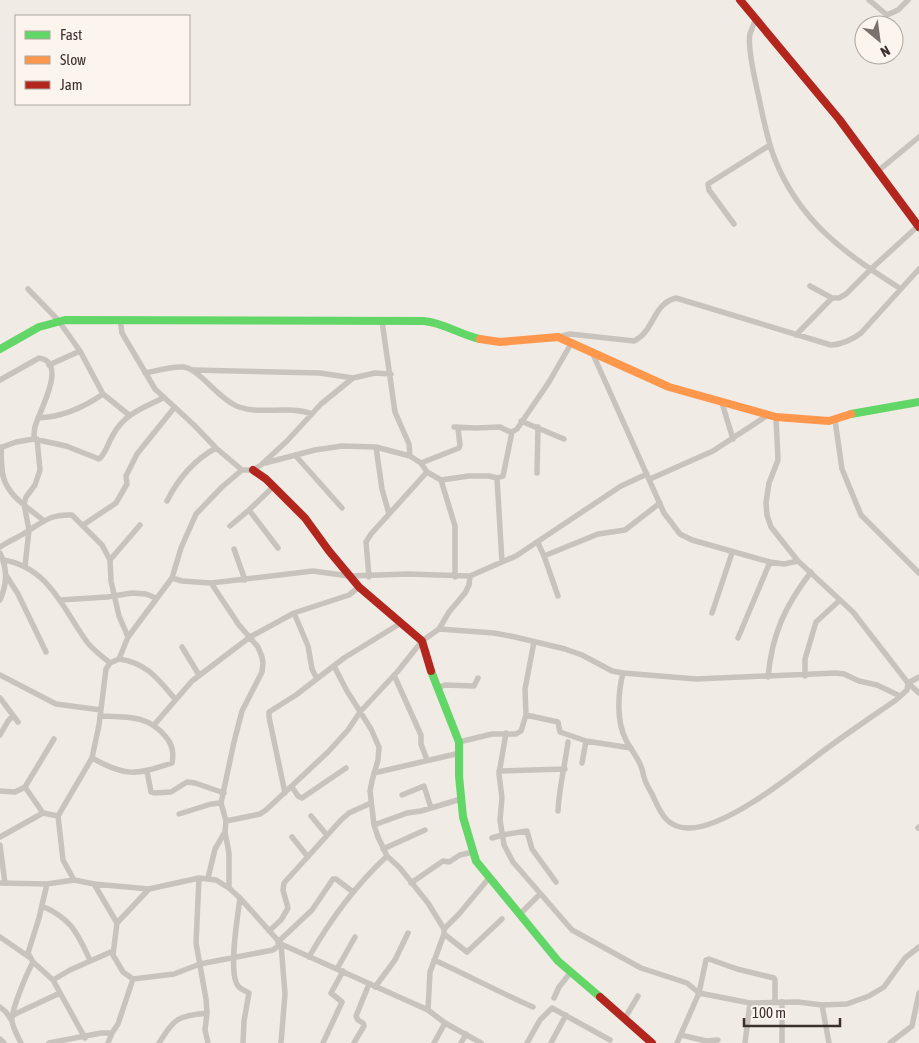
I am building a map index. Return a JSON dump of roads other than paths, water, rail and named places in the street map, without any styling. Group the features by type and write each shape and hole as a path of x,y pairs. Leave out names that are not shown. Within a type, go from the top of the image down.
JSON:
{"street":[{"path":"740,0 839,120 918,226 846,294 839,298 832,298 810,286"},
{"path":"869,0 887,16 898,10 908,0"},
{"path":"755,20 750,40 756,86 774,158 790,189 811,220 850,255 901,289"},
{"path":"878,171 919,137"},
{"path":"734,224 709,190 708,184 770,145"},
{"path":"0,349 40,327 58,320 120,319 431,321 466,335 491,342 558,337 570,334 634,341 644,334 662,304 676,298 705,305 831,345 841,344 854,339 861,333 919,269"},
{"path":"28,290 58,320 80,351 103,394 128,415"},
{"path":"796,335 832,298"},
{"path":"120,319 122,333 155,389 216,448 242,470 254,470 261,465 287,442 330,395 353,378"},
{"path":"382,321 396,412 409,444 410,456"},
{"path":"558,337 669,387 768,415 818,421 836,420 862,411 919,402"},
{"path":"261,465 315,450 342,446 376,447 410,456 421,463 427,472 441,480 476,476 497,478 503,476 512,432 517,428 549,382 572,342"},
{"path":"50,366 80,351"},
{"path":"592,352 660,503 670,523 680,534 692,540 732,553 770,562 784,564 798,561"},
{"path":"0,380 39,358 44,359 50,366 52,378 50,391 34,428 40,470 35,485 26,497 24,504 29,530 25,566"},
{"path":"145,373 184,367 192,370 320,373 353,378 375,373 391,374"},
{"path":"192,370 226,401 239,407 254,410 304,411 312,414"},
{"path":"38,418 48,418 80,409 103,394"},
{"path":"44,520 15,496 6,484 2,471 1,448 16,442 36,439 66,446 99,459 113,434 128,415 164,398"},
{"path":"722,403 733,439"},
{"path":"83,525 116,503 127,484 126,476 137,454 174,408"},
{"path":"172,578 182,581 211,583 313,571 349,576 408,574 470,576 516,556 538,543 621,486 713,451 768,415"},
{"path":"776,416 778,460 767,492 767,515 771,527 798,561 853,612 908,683 919,693"},
{"path":"836,420 842,469 861,515 919,573"},
{"path":"521,421 564,439"},
{"path":"421,463 459,448 456,428 500,427 512,432"},
{"path":"537,473 538,427"},
{"path":"376,447 382,489 389,514"},
{"path":"167,501 185,472 204,454 216,448"},
{"path":"295,455 342,508"},
{"path":"119,658 128,637 172,578 181,548 196,514 222,487 242,470"},
{"path":"254,470 311,524 329,551 359,588 422,641 437,688 459,742 459,776 463,817 476,861 558,962 652,1043"},
{"path":"369,576 366,542 427,472"},
{"path":"497,478 502,562"},
{"path":"441,480 456,526 455,577"},
{"path":"230,526 250,510 273,487"},
{"path":"544,556 598,534 625,530 660,503"},
{"path":"250,510 278,548"},
{"path":"0,546 44,520 72,515 102,545 110,560 114,595 119,616 128,637"},
{"path":"110,560 140,524"},
{"path":"538,543 558,596"},
{"path":"234,549 245,580"},
{"path":"712,613 732,553"},
{"path":"0,554 6,575 6,584 0,600"},
{"path":"3,560 25,566 39,576 60,600 91,647 110,662"},
{"path":"738,638 770,562"},
{"path":"768,677 771,651 777,632 797,590 811,572"},
{"path":"6,575 18,594 46,652"},
{"path":"226,821 260,814 292,787 343,735 360,712 422,641 439,629 449,612 465,593 470,576"},
{"path":"211,583 262,656 262,672 242,711 221,803 226,821 225,832 229,853 230,888"},
{"path":"154,725 175,699 199,675 250,637 294,613 350,595 359,588"},
{"path":"60,600 125,593 139,593 156,598"},
{"path":"805,676 805,659 816,622 840,600"},
{"path":"294,613 308,646 312,669 317,679"},
{"path":"285,793 269,712 296,695 344,658 401,623"},
{"path":"439,629 494,633 565,649 582,655 612,671 623,673 696,678 844,674 858,681 878,685 900,696"},
{"path":"459,742 492,734 516,734 520,732 526,715 525,689 534,642"},
{"path":"182,647 199,675"},
{"path":"74,880 63,860 58,816 92,758 101,713 106,669 110,662 119,658 134,663 152,672 175,699"},
{"path":"334,666 371,729 379,747 378,760 370,791 374,825 388,856 400,868 428,904 444,932 467,952 502,919"},
{"path":"623,673 620,696 620,724 622,733 638,759 643,779 662,817 676,827 688,828 700,827 730,815 772,790 900,696 906,690 908,683 919,677"},
{"path":"0,674 56,704 144,720 154,725 172,745 172,763 147,771 120,772 92,758"},
{"path":"394,675 421,735 421,744 426,760"},
{"path":"437,688 445,685 474,686 478,678"},
{"path":"0,698 3,705 18,722"},
{"path":"526,715 558,722 560,732 586,741 631,748"},
{"path":"0,735 13,716"},
{"path":"506,733 499,771 502,798 500,820 504,845 513,862 577,934 641,968 687,983 699,992 750,1003 847,1004 869,996 884,987 905,958 919,947"},
{"path":"0,791 15,792 25,787 54,739"},
{"path":"582,763 586,741"},
{"path":"558,811 559,790 565,769 568,742"},
{"path":"374,773 460,753"},
{"path":"292,787 298,796 302,798 346,768"},
{"path":"499,771 565,769"},
{"path":"147,771 151,792 154,793 171,792 187,782 224,793"},
{"path":"402,795 424,786 431,808"},
{"path":"25,787 43,813"},
{"path":"374,825 406,813 461,799"},
{"path":"269,931 281,920 288,908 282,886 326,834 349,813 371,802"},
{"path":"180,814 211,804 221,803"},
{"path":"0,837 43,813 58,816"},
{"path":"311,816 326,834"},
{"path":"383,848 425,830"},
{"path":"492,838 528,831 532,848 556,882"},
{"path":"208,878 215,849 225,832"},
{"path":"292,837 308,857"},
{"path":"0,845 2,883 47,884 74,880 94,884 149,889 199,878 216,880 230,888 279,943 428,1010 445,1023 481,1043"},
{"path":"411,883 443,861 449,862 460,855 473,852"},
{"path":"309,957 326,928 362,881 388,856"},
{"path":"199,878 196,943 207,1013 205,1030 208,1043"},
{"path":"428,1010 430,972 444,932 489,878"},
{"path":"149,889 117,923 113,951 114,960 122,972 134,979 174,974 200,964 273,950 312,910 334,879 354,892"},
{"path":"21,1043 13,1018 15,1004 31,959 28,953 47,884"},
{"path":"94,884 117,923"},
{"path":"519,915 540,894"},
{"path":"240,898 233,957 234,978 238,987 249,993 244,1021 243,1043"},
{"path":"42,906 60,914 69,922 90,960"},
{"path":"354,1043 364,1026 356,1016 372,986 396,960 408,932"},
{"path":"0,937 31,959 53,980 85,1038"},
{"path":"323,1043 342,1002 331,993 355,937"},
{"path":"279,943 285,994 281,1043"},
{"path":"53,980 90,960 113,951"},
{"path":"677,1043 699,992 705,962 709,959 737,969 774,978 775,1002"},
{"path":"434,960 483,982 500,993 533,1007"},
{"path":"554,998 559,987 571,972"},
{"path":"108,1043 118,1024 134,979"},
{"path":"13,1018 60,993"},
{"path":"890,1043 912,1026 919,993"},
{"path":"625,1018 638,996"},
{"path":"782,1002 782,1043"},
{"path":"745,1043 750,1003"},
{"path":"822,1005 829,1043"},
{"path":"0,1007 13,1018"},
{"path":"527,1043 540,1020 550,1009 554,1008 610,1040"},
{"path":"158,1043 170,1025 178,1018 207,1013"},
{"path":"551,1043 566,1015"},
{"path":"434,1043 445,1023"},
{"path":"50,1043 85,1038 101,1033 112,1033"},
{"path":"462,1043 466,1034"},
{"path":"681,1035 701,1040 718,1040"},
{"path":"0,1039 4,1043"}]}
